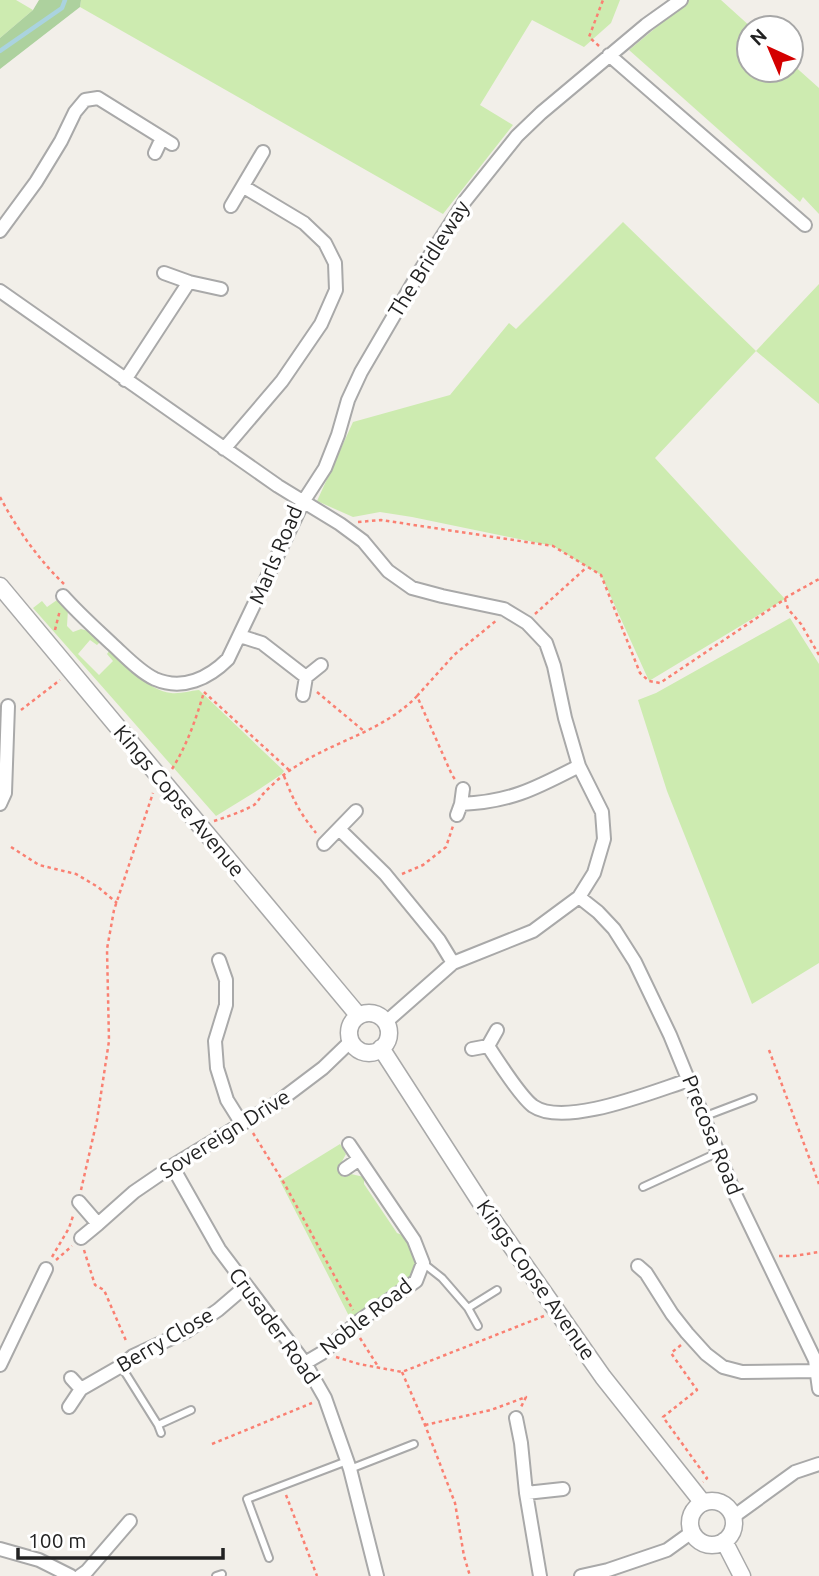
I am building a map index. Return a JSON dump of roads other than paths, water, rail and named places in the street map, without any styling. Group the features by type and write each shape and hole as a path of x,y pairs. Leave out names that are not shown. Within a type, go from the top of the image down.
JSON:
{"street":[{"name":"The Bridleway","path":"303,502 325,468 348,400 361,372 427,259 465,201 517,136 541,113 646,25 681,0"},
{"path":"609,55 805,225"},
{"path":"0,231 36,182 75,112 85,100 98,97 167,141 155,153"},
{"path":"231,206 263,152"},
{"path":"224,449 282,381 321,324 336,290 335,263 325,243 304,223 244,187"},
{"path":"164,273 221,289"},
{"path":"125,380 189,282"},
{"name":"Marls Road","path":"0,291 303,502 228,659 215,673 194,682 176,684 155,679 73,615 63,596"},
{"path":"303,502 363,541 388,571 412,587 508,611 526,622 546,643 579,766 602,811 604,839 594,873 579,897 533,931 453,963 386,1022"},
{"name":"Kings Copse Avenue","path":"0,586 358,1016"},
{"path":"240,636 262,643 305,685 321,665"},
{"path":"0,804 5,793 4,722 8,706"},
{"path":"463,789 459,810 509,798 539,787 579,766"},
{"path":"324,844 356,811"},
{"path":"339,829 390,879 439,940 453,963"},
{"name":"Precosa Road","path":"579,897 614,929 635,962 670,1035 735,1194 815,1360 819,1389"},
{"path":"219,960 232,1006 215,1041 217,1068 227,1100 244,1122"},
{"path":"370,1012 386,1022 388,1036 382,1048 368,1053 351,1042 348,1030 358,1016 370,1012"},
{"path":"488,1046 497,1030"},
{"name":"Sovereign Drive","path":"81,1238 134,1192 278,1102 323,1068 351,1042"},
{"path":"488,1046 534,1106 554,1114 576,1113 618,1103 689,1080"},
{"path":"472,1049 488,1046"},
{"name":"Kings Copse Avenue","path":"382,1048 479,1199 603,1377 698,1497"},
{"name":"Noble Road","path":"305,1363 416,1281 423,1263 414,1240 349,1144"},
{"path":"345,1169 358,1160"},
{"name":"Crusader Road","path":"172,1166 219,1250 305,1363 325,1398 349,1465 377,1576"},
{"path":"79,1202 98,1224"},
{"path":"638,1266 646,1273 671,1314 691,1338 723,1367 742,1372 816,1371"},
{"path":"0,1365 46,1269"},
{"name":"Berry Close","path":"69,1407 81,1389 133,1356 187,1331 218,1310 246,1286"},
{"path":"71,1378 81,1389"},
{"path":"516,1418 522,1443 526,1493 540,1576"},
{"path":"733,1517 795,1472 819,1464"},
{"path":"526,1493 563,1489"},
{"path":"698,1497 724,1505 733,1517 733,1529 724,1541 709,1545 692,1532 691,1517 698,1497"},
{"path":"80,1576 130,1521"},
{"path":"581,1576 609,1573 667,1550 692,1532"},
{"path":"724,1541 742,1576"},
{"path":"0,1549 38,1560 71,1576"}],"lane":[{"path":"703,1117 753,1098"},
{"path":"643,1188 717,1153"},
{"path":"423,1263 442,1278 468,1308 478,1326"},
{"path":"468,1308 497,1290"},
{"path":"121,1366 161,1433"},
{"path":"158,1425 191,1410"},
{"path":"269,1558 247,1499 282,1485 414,1444"}],"waterway":[{"path":"0,51 62,8 65,0"}]}
